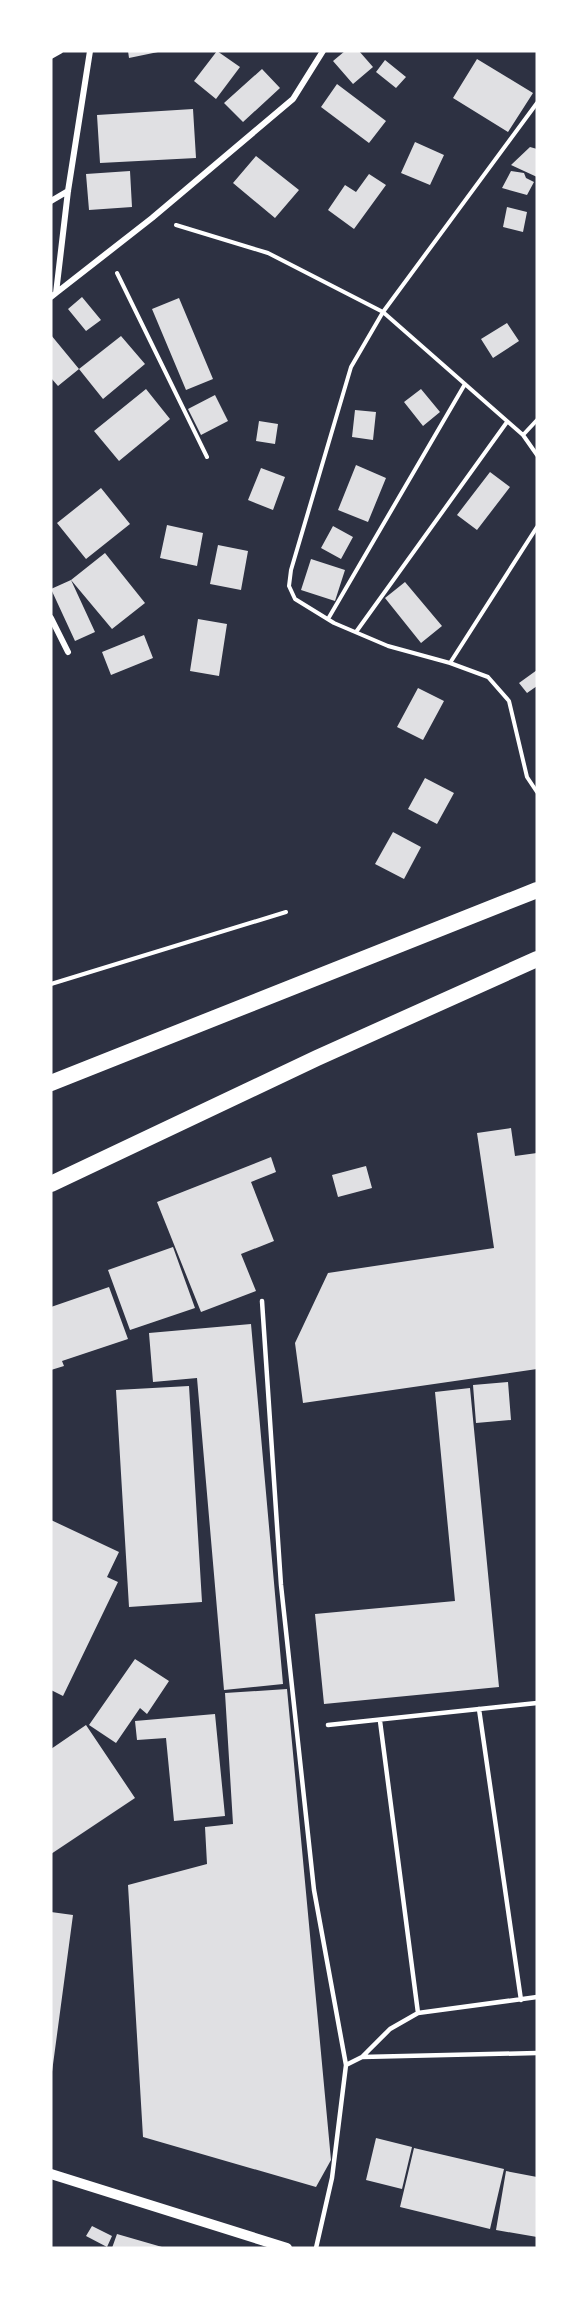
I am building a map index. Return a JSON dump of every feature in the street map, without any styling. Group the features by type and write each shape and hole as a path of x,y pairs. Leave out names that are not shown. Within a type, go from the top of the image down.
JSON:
{"highway":[{"path":"51,1083 537,890"},
{"path":"51,1184 317,1058 537,959"}],"street":[{"path":"51,56 60,51"},
{"path":"54,295 90,51"},
{"path":"54,295 152,218 294,99 323,51"},
{"path":"51,201 68,191"},
{"path":"51,618 68,652"},
{"path":"51,2174 288,2248"}],"lane":[{"path":"262,1301 281,1585 314,1890 346,2065 332,2178 316,2248"},
{"path":"328,1725 537,1703"},
{"path":"479,1709 521,2000"},
{"path":"380,1721 418,2013"},
{"path":"346,2065 362,2056 390,2029 418,2013 537,1997"},
{"path":"362,2056 537,2053"}],"path":[{"path":"537,103 383,312 351,367 291,570 289,586 295,599 328,619 356,632 388,646 450,663 488,677 509,701 527,777 537,792"},
{"path":"152,218 268,253 383,312 523,435 537,455"},
{"path":"107,254 207,456"},
{"path":"328,619 465,384"},
{"path":"523,435 537,420"},
{"path":"356,632 507,422"},
{"path":"450,663 537,527"},
{"path":"51,984 286,912"}],"building":[{"path":"128,51 158,51 158,52 129,58"},
{"path":"217,51 240,67 216,99 194,81"},
{"path":"345,51 359,51 373,67 353,84 333,61"},
{"path":"477,59 533,93 508,132 453,98"},
{"path":"385,60 406,77 396,88 376,72"},
{"path":"262,69 280,88 243,122 224,103"},
{"path":"337,84 386,121 369,143 321,107"},
{"path":"193,109 196,158 100,163 97,115"},
{"path":"415,142 444,155 430,185 401,173"},
{"path":"530,147 537,149 537,177 511,165"},
{"path":"256,156 299,190 275,218 233,183"},
{"path":"130,171 132,207 89,210 86,174"},
{"path":"511,171 524,173 526,178 534,182 527,195 502,188"},
{"path":"369,174 386,185 354,229 328,210 345,185 356,192"},
{"path":"507,207 527,212 523,232 503,227"},
{"path":"82,297 101,320 86,331 68,309"},
{"path":"179,298 213,379 186,390 152,309"},
{"path":"507,323 519,341 493,358 481,339"},
{"path":"51,335 79,369 58,386 51,378"},
{"path":"121,336 145,364 103,399 79,369"},
{"path":"146,389 170,419 119,461 94,431"},
{"path":"421,389 440,412 423,426 404,402"},
{"path":"215,395 228,421 201,435 188,409"},
{"path":"355,410 376,412 373,440 352,437"},
{"path":"259,421 278,424 275,444 256,441"},
{"path":"356,465 386,478 368,522 338,510"},
{"path":"261,468 285,477 273,510 248,500"},
{"path":"490,472 510,487 477,530 457,515"},
{"path":"101,488 130,524 86,559 57,523"},
{"path":"167,525 203,533 197,566 160,558"},
{"path":"333,526 353,537 341,559 321,548"},
{"path":"218,545 248,551 241,590 210,584"},
{"path":"105,553 145,603 112,629 71,580"},
{"path":"311,559 345,570 335,601 301,590"},
{"path":"71,580 95,632 75,641 51,589"},
{"path":"405,582 442,626 421,643 385,598"},
{"path":"198,619 227,624 219,676 190,671"},
{"path":"144,635 153,658 111,675 102,652"},
{"path":"537,670 537,686 527,693 519,683"},
{"path":"418,688 444,701 423,740 397,727"},
{"path":"425,778 454,793 437,824 408,809"},
{"path":"393,832 421,847 404,879 375,864"},
{"path":"511,1128 515,1156 537,1153 537,1369 303,1403 295,1343 328,1273 494,1248 477,1133"},
{"path":"271,1157 276,1172 251,1182 274,1241 241,1254 256,1291 201,1312 157,1202"},
{"path":"366,1166 372,1188 338,1197 332,1175"},
{"path":"173,1247 195,1308 130,1330 108,1270"},
{"path":"109,1287 128,1339 62,1361 64,1366 51,1370 51,1307"},
{"path":"251,1324 283,1684 224,1690 197,1378 153,1382 149,1333"},
{"path":"508,1382 511,1420 476,1423 473,1385"},
{"path":"189,1386 202,1602 129,1607 116,1390"},
{"path":"470,1388 499,1687 324,1704 315,1614 455,1601 435,1392"},
{"path":"51,1520 119,1552 107,1577 118,1582 63,1696 51,1690"},
{"path":"135,1659 169,1681 147,1714 140,1708 116,1743 89,1725"},
{"path":"287,1689 331,2160 316,2187 143,2137 128,1885 207,1864 205,1827 233,1824 225,1693"},
{"path":"215,1714 225,1816 174,1821 166,1738 137,1740 135,1721"},
{"path":"86,1725 135,1798 51,1854 51,1749"},
{"path":"51,1912 73,1915 52,2072 51,2072"},
{"path":"376,2138 412,2147 402,2189 366,2180"},
{"path":"414,2148 504,2169 490,2229 400,2207"},
{"path":"506,2171 537,2177 537,2237 496,2230"},
{"path":"92,2226 112,2236 107,2247 86,2236"},
{"path":"117,2234 162,2247 162,2248 112,2248"}]}
